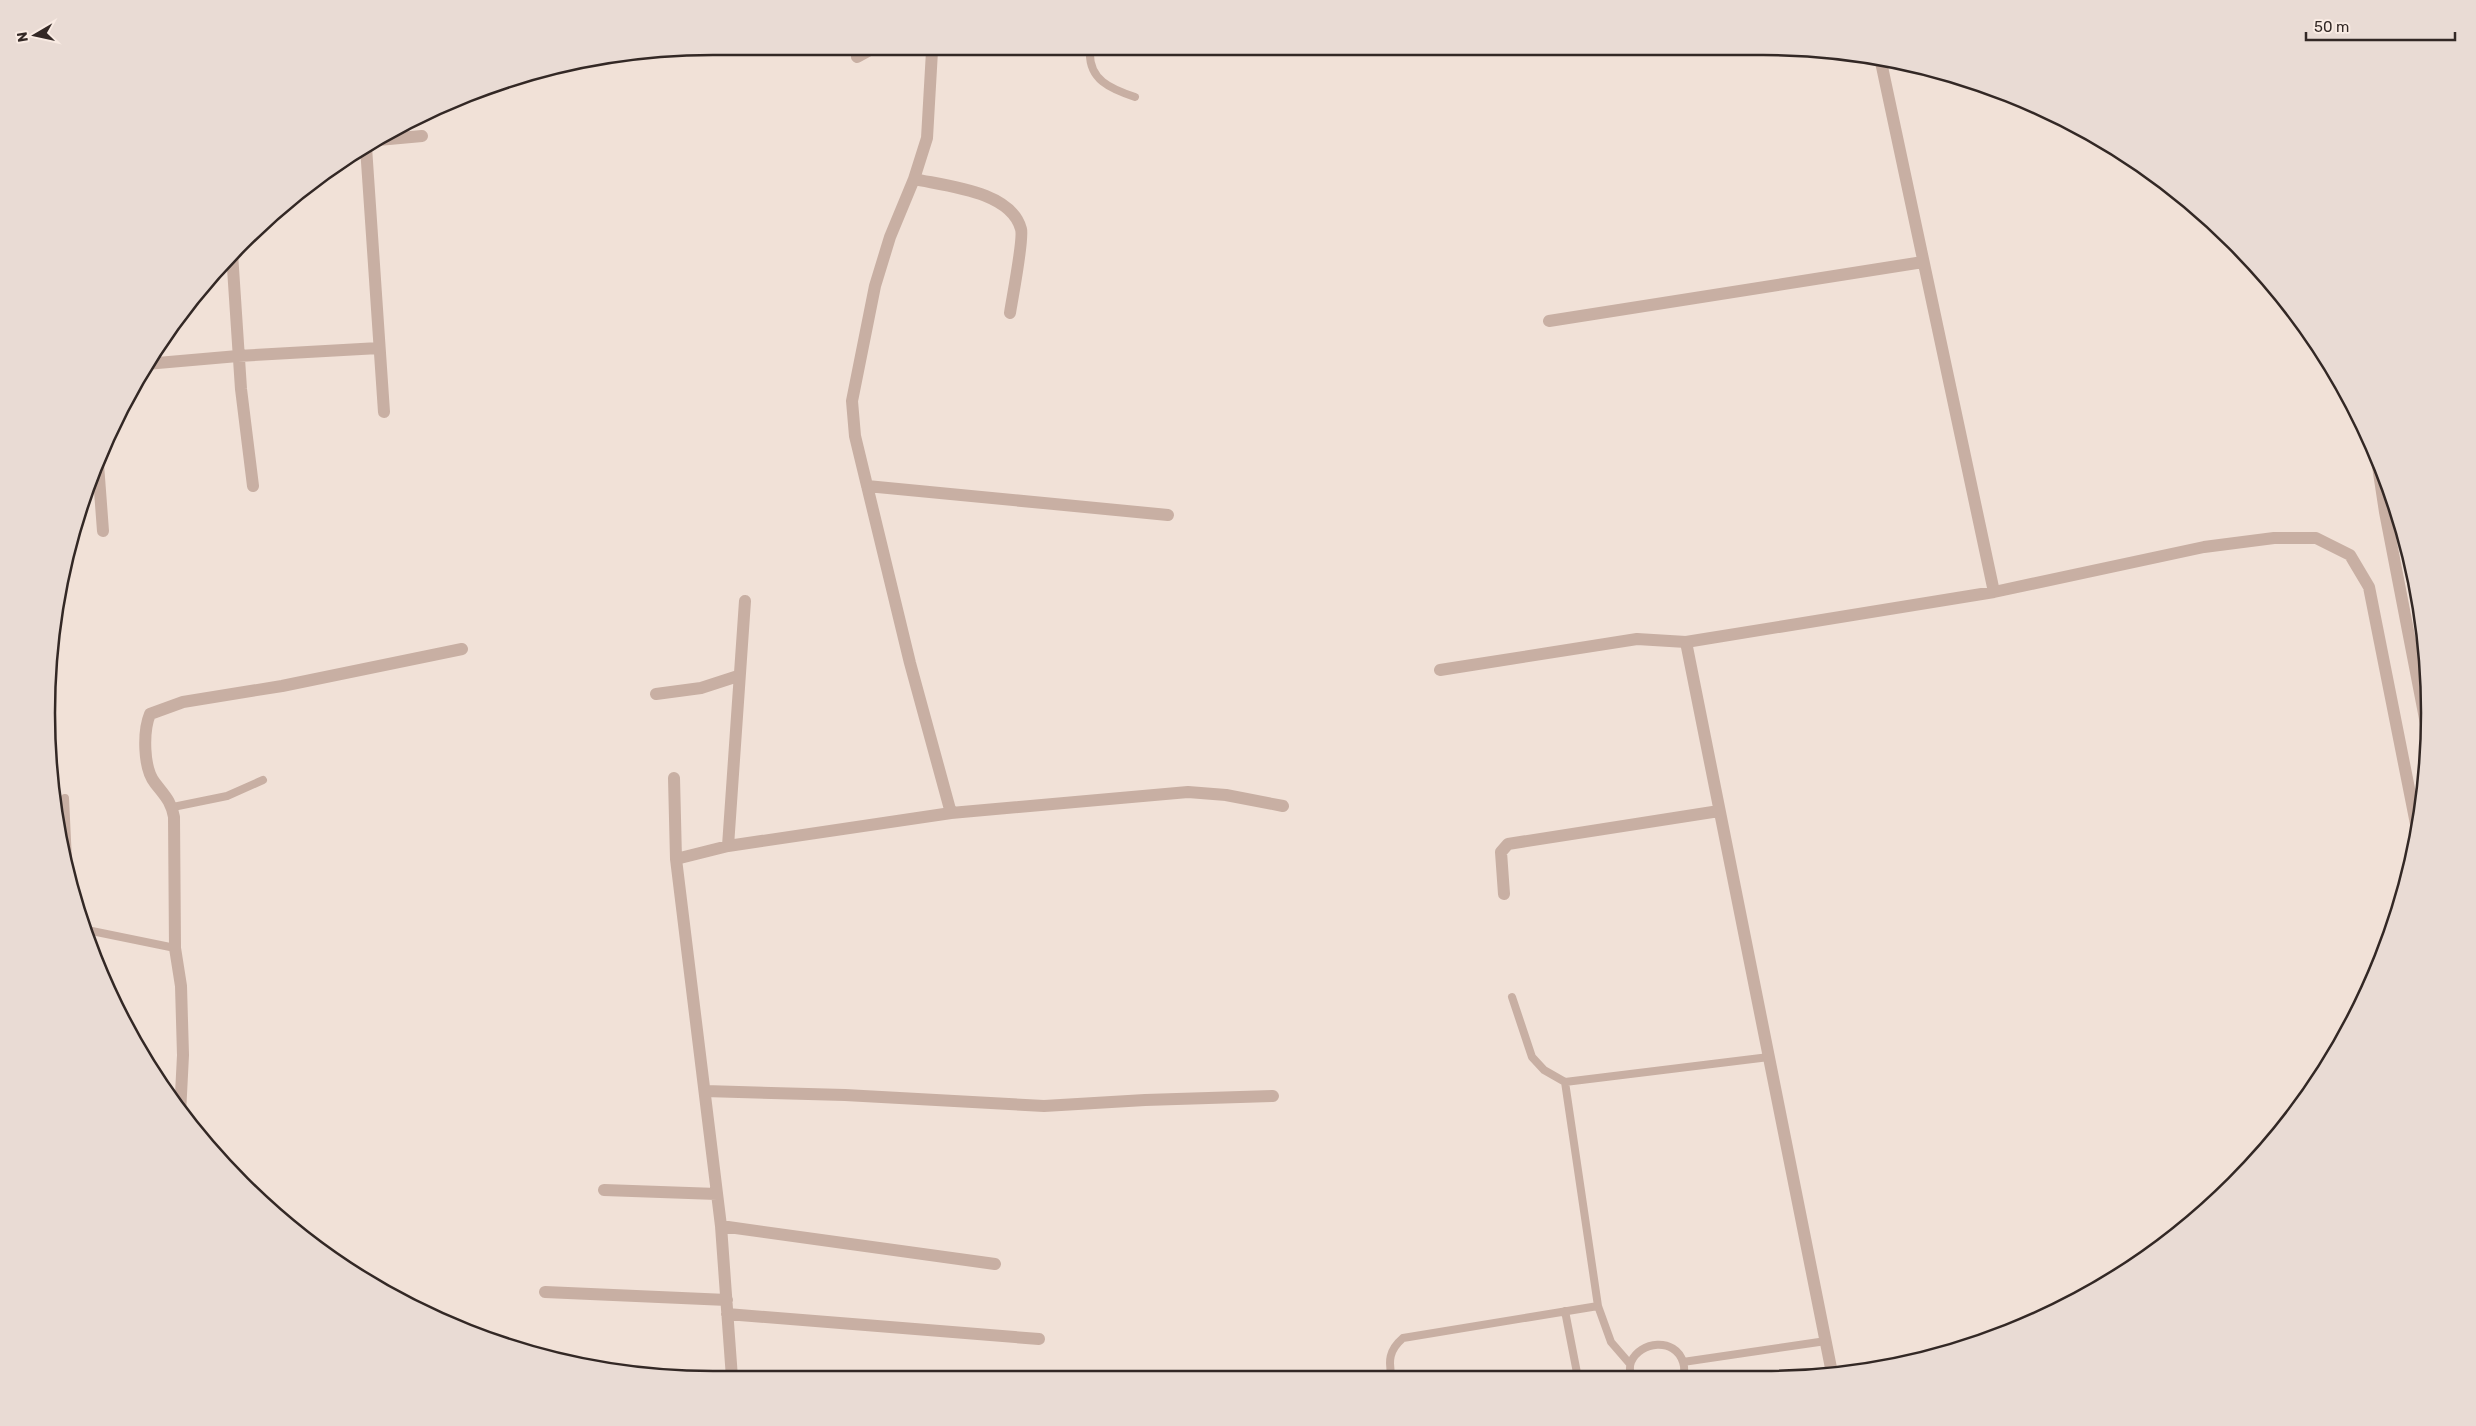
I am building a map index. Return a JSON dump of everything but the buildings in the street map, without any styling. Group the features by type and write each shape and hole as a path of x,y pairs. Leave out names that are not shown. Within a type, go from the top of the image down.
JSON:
{"street":[{"path":"932,55 927,138 914,179 890,237 875,286 852,401 855,436 910,663 950,813"},
{"path":"1882,66 1994,592"},
{"path":"392,139 422,136"},
{"path":"366,154 384,412"},
{"path":"914,179 980,194 1004,204 1013,212 1022,230 1010,313"},
{"path":"1549,321 1923,262"},
{"path":"233,264 238,356 253,486"},
{"path":"156,363 238,356 379,348"},
{"path":"98,479 103,531"},
{"path":"867,486 1168,515"},
{"path":"2381,489 2421,696"},
{"path":"1440,670 1636,639 1686,642 1860,612 1994,592 2204,547 2274,538 2316,538 2350,555 2369,587 2413,810"},
{"path":"728,846 738,676 745,601"},
{"path":"1686,642 1831,1367"},
{"path":"181,1100 183,1055 180,986 175,948 174,817 172,807 164,791 154,782 146,756 146,724 150,714 183,702 282,686 462,649"},
{"path":"656,694 701,688 738,676"},
{"path":"674,778 676,859 721,1226 731,1371"},
{"path":"676,859 728,846 950,813 1188,792 1226,795 1283,806"},
{"path":"1504,894 1501,852 1508,844 1719,811"},
{"path":"704,1091 845,1095 1044,1106 1145,1100 1273,1096"},
{"path":"604,1190 717,1194"},
{"path":"721,1226 996,1264"},
{"path":"545,1292 726,1300"},
{"path":"727,1314 1038,1339"}],"lane":[{"path":"1090,55 1089,63 1097,77 1117,91 1135,97"},
{"path":"172,807 227,796 263,780"},
{"path":"65,798 67,833"},
{"path":"92,931 175,948"},
{"path":"1512,996 1532,1056 1544,1070 1566,1082 1768,1057"},
{"path":"1566,1082 1598,1306 1611,1342 1630,1364"},
{"path":"1391,1371 1390,1354 1394,1346 1403,1338 1598,1306"},
{"path":"1565,1311 1577,1371"},
{"path":"1683,1362 1826,1341"},
{"path":"1630,1371 1630,1364 1639,1349 1656,1343 1672,1348 1683,1362 1684,1371"}]}
